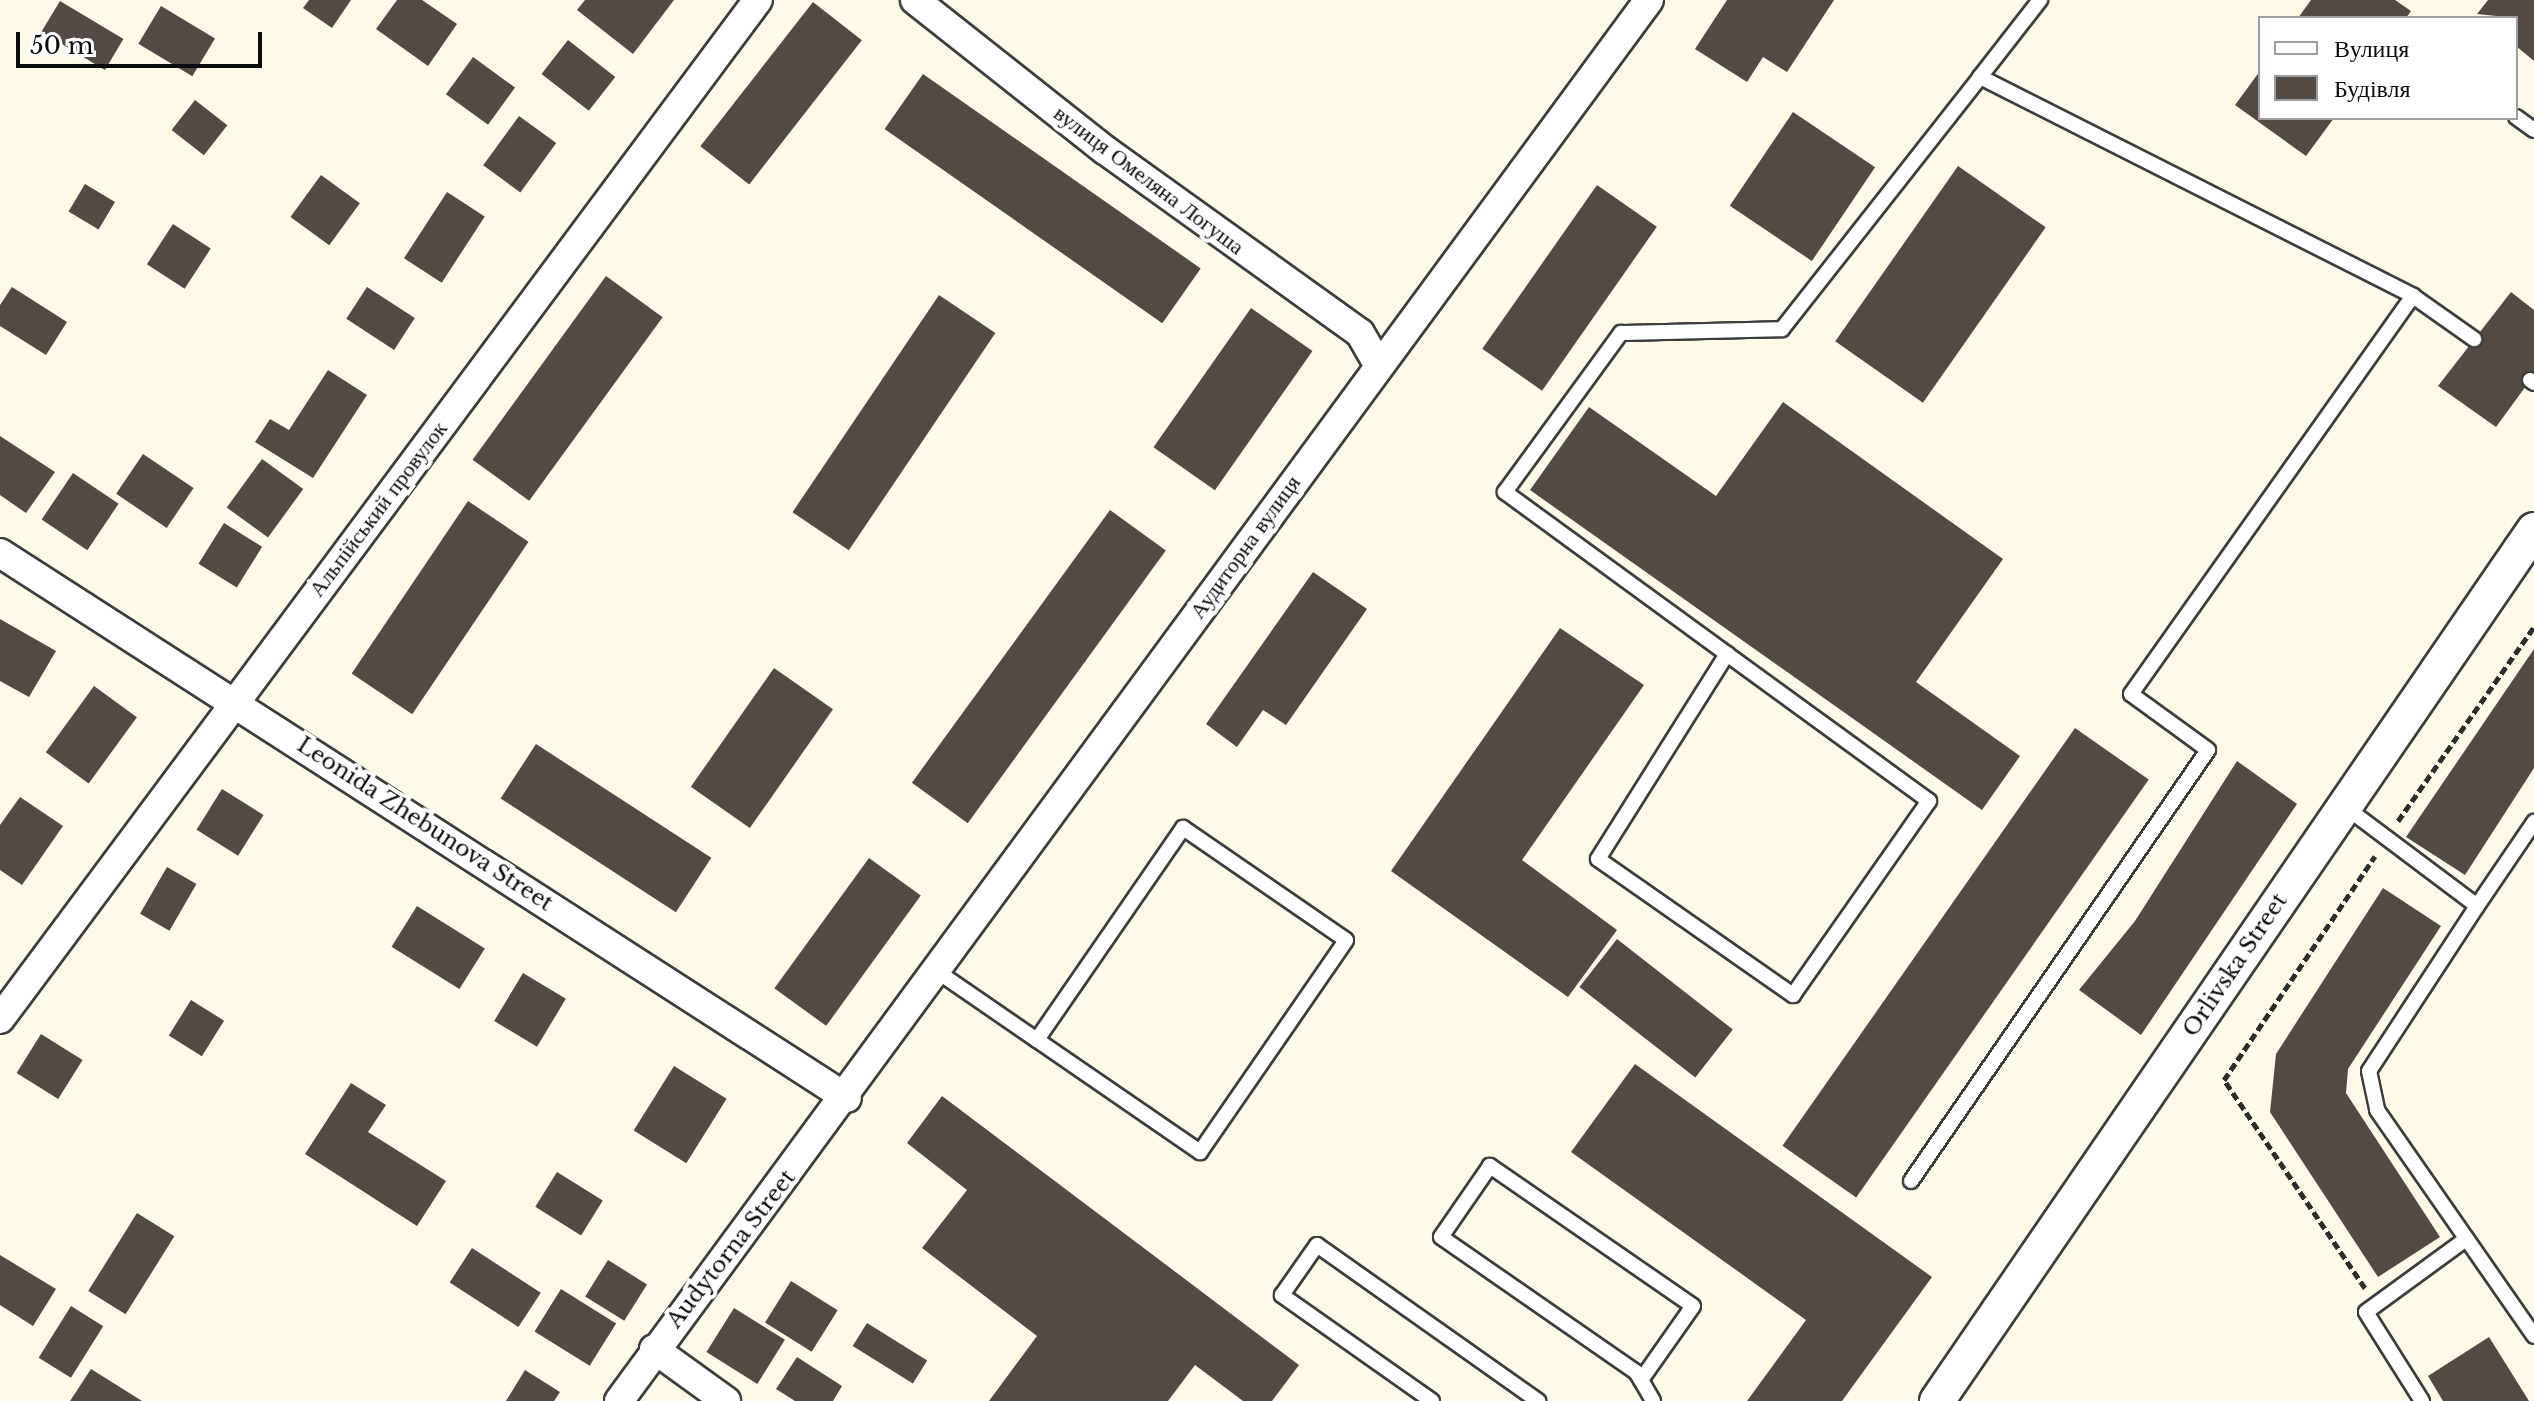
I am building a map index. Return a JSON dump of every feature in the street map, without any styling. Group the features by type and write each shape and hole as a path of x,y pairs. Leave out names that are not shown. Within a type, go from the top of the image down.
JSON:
{"street":[{"name":"Альпійський провулок","path":"0,1019 758,0"},
{"name":"вулиця Омеляна Логуша","path":"915,0 1105,150 1360,333 1377,363"},
{"name":"Аудиторна вулиця","path":"847,1098 1377,363 1649,0"},
{"name":"Orlivska Street","path":"1937,1401 2534,530"},
{"name":"Leonida Zhebunova Street","path":"0,553 847,1098"},
{"name":"Audytorna Street","path":"619,1401 654,1349 847,1098"},
{"path":"654,1349 726,1401"}],"lane":[{"path":"1727,654 1598,859 1793,995 1929,801 1505,492 1621,333 1782,329 2040,0"},
{"path":"1980,77 2413,296 2474,339"},
{"path":"1911,1181 2208,750 2131,694 2413,296"},
{"path":"2344,805 2477,906"},
{"path":"2534,822 2369,1071 2377,1110 2534,1336"},
{"path":"938,972 1200,1152 1346,940 1183,828 1037,1040"},
{"path":"1641,1380 1693,1306 1490,1166 1441,1237 1641,1380 1653,1401"},
{"path":"2422,1401 2366,1312 2466,1239"},
{"path":"1432,1401 1282,1295 1317,1245 1538,1401"}],"path":[{"path":"2376,1304 2224,1080 2534,619"}],"building":[{"path":"309,0 351,0 332,28 303,8"},
{"path":"397,0 422,0 457,24 428,66 376,29"},
{"path":"585,0 674,0 633,54 577,10"},
{"path":"1727,0 1834,0 1787,72 1763,57 1747,82 1695,49"},
{"path":"2311,0 2395,0 2411,11 2407,16 2299,16"},
{"path":"2488,0 2534,0 2534,61 2518,48 2518,16 2477,14"},
{"path":"60,1 123,39 105,70 41,32"},
{"path":"813,2 862,40 749,184 700,146"},
{"path":"161,6 215,38 192,76 138,44"},
{"path":"568,40 615,77 589,111 542,74"},
{"path":"473,57 515,88 488,125 446,94"},
{"path":"923,74 1201,268 1162,323 885,129"},
{"path":"2258,74 2258,120 2333,120 2306,156 2235,105"},
{"path":"195,100 227,125 204,155 172,130"},
{"path":"1793,112 1875,167 1812,261 1730,206"},
{"path":"519,116 556,143 520,192 483,165"},
{"path":"1958,166 2046,227 1923,403 1835,341"},
{"path":"321,175 360,203 329,245 290,217"},
{"path":"85,184 115,202 99,229 69,211"},
{"path":"1597,185 1657,227 1542,391 1482,349"},
{"path":"447,192 485,217 442,283 404,258"},
{"path":"173,224 211,249 185,289 147,264"},
{"path":"606,276 663,317 529,501 473,460"},
{"path":"12,287 67,322 46,355 0,326 0,305"},
{"path":"367,287 415,318 394,350 346,319"},
{"path":"2511,292 2534,310 2534,375 2496,427 2438,386"},
{"path":"939,295 995,333 849,550 792,512"},
{"path":"1251,308 1312,351 1215,490 1153,447"},
{"path":"328,370 367,395 313,478 255,442 270,419 289,430"},
{"path":"1783,402 2003,559 1916,682 2020,756 1982,810 1530,490 1589,407 1716,496"},
{"path":"0,436 55,472 26,513 0,495"},
{"path":"143,454 194,488 167,528 116,494"},
{"path":"262,459 303,489 268,538 227,508"},
{"path":"73,473 119,504 87,550 42,519"},
{"path":"468,501 529,542 412,714 352,673"},
{"path":"1110,510 1166,551 968,823 912,783"},
{"path":"224,523 262,547 237,588 199,564"},
{"path":"1313,572 1367,609 1286,725 1263,710 1237,747 1206,724"},
{"path":"0,619 56,651 29,697 0,681"},
{"path":"1560,628 1644,685 1522,860 1617,930 1568,997 1391,871"},
{"path":"2534,649 2534,768 2465,875 2406,837"},
{"path":"774,668 833,709 750,828 691,787"},
{"path":"94,686 137,717 89,783 46,752"},
{"path":"2075,728 2149,780 1856,1197 1782,1146"},
{"path":"536,744 711,858 676,912 501,799"},
{"path":"2237,761 2297,804 2141,1035 2079,990 2135,921"},
{"path":"222,789 264,815 238,856 197,830"},
{"path":"20,797 63,826 22,885 0,870 0,825"},
{"path":"869,858 921,896 826,1026 774,988"},
{"path":"167,867 196,884 169,931 140,914"},
{"path":"2383,888 2441,926 2348,1069 2346,1093 2440,1237 2378,1277 2270,1112 2276,1054"},
{"path":"417,906 485,948 459,989 392,947"},
{"path":"1617,939 1733,1030 1695,1078 1579,987"},
{"path":"523,973 566,999 537,1047 494,1021"},
{"path":"191,1000 224,1021 202,1056 169,1036"},
{"path":"41,1034 83,1060 58,1099 17,1073"},
{"path":"1635,1064 1932,1277 1842,1401 1747,1401 1806,1320 1571,1152"},
{"path":"674,1066 727,1099 686,1163 634,1130"},
{"path":"351,1083 386,1105 368,1132 446,1181 417,1226 305,1154"},
{"path":"942,1096 1299,1365 1272,1401 1243,1401 1195,1365 1168,1401 989,1401 1037,1336 922,1248 967,1190 907,1143"},
{"path":"557,1172 603,1201 581,1235 535,1207"},
{"path":"137,1213 174,1236 126,1314 88,1291"},
{"path":"472,1248 541,1293 518,1327 450,1282"},
{"path":"0,1255 56,1289 33,1326 0,1305"},
{"path":"608,1260 647,1284 624,1321 585,1296"},
{"path":"791,1281 838,1310 812,1352 765,1323"},
{"path":"561,1289 616,1323 590,1366 535,1331"},
{"path":"71,1306 103,1326 71,1378 39,1358"},
{"path":"734,1308 785,1340 757,1384 706,1352"},
{"path":"867,1323 927,1361 913,1384 853,1346"},
{"path":"2489,1337 2529,1401 2443,1401 2428,1376"},
{"path":"797,1357 842,1386 833,1401 795,1401 776,1389"},
{"path":"91,1369 142,1401 70,1401"},
{"path":"525,1370 560,1392 554,1401 506,1401"}]}
